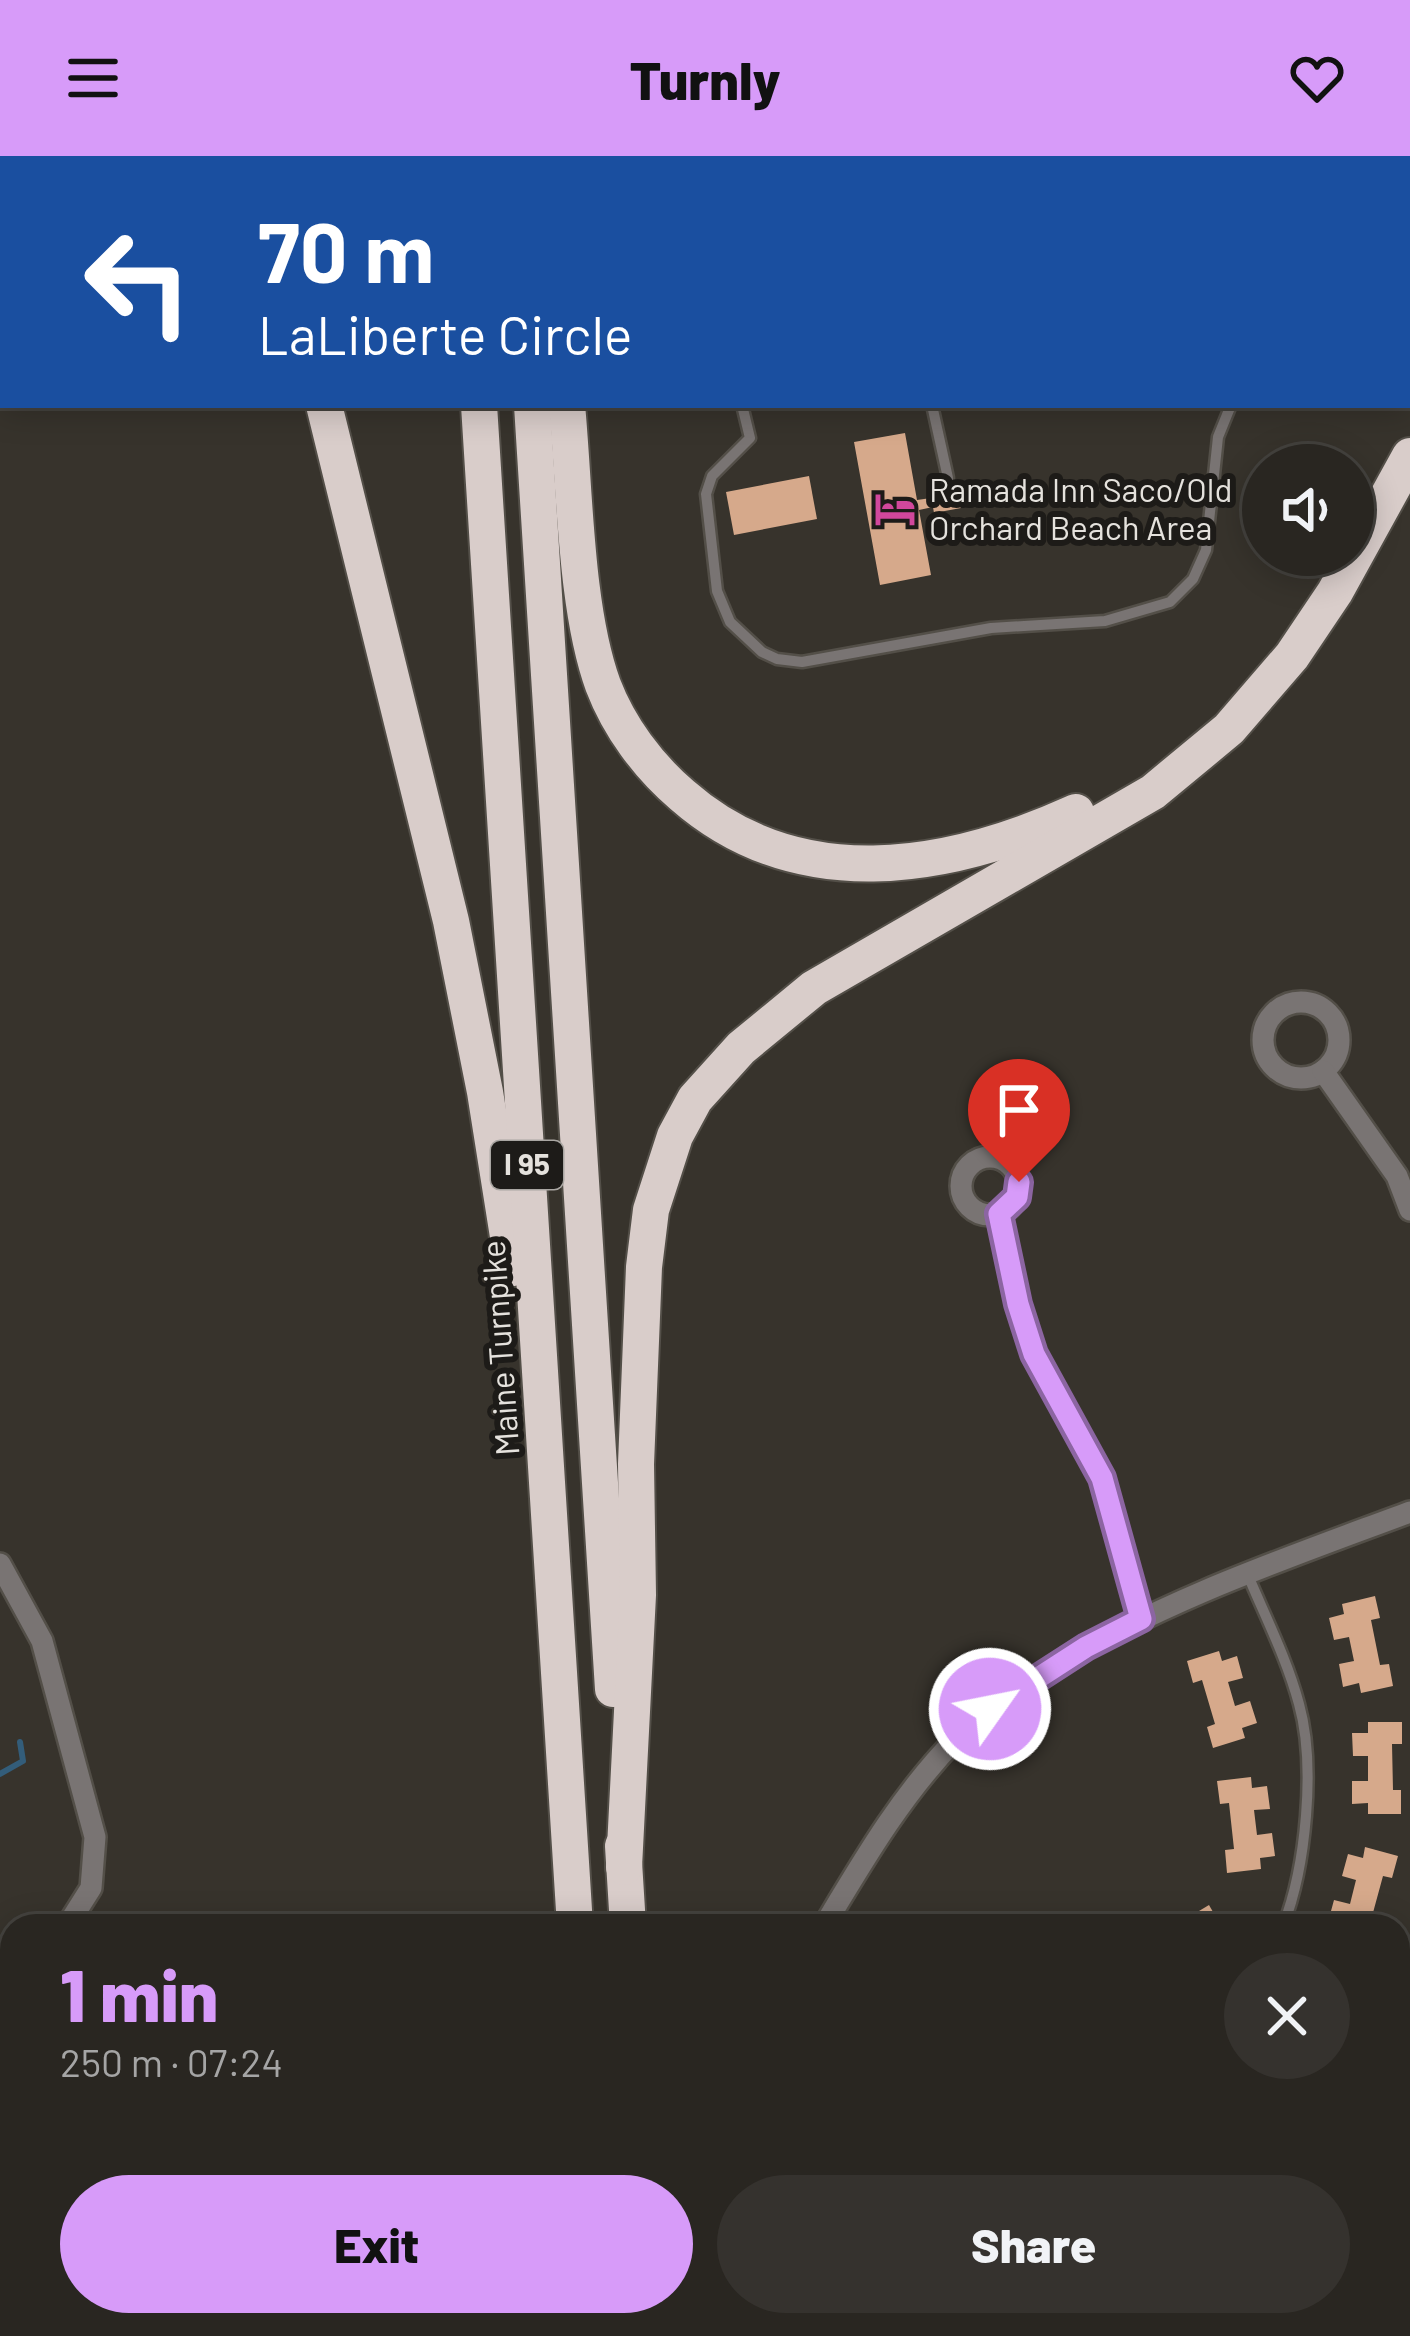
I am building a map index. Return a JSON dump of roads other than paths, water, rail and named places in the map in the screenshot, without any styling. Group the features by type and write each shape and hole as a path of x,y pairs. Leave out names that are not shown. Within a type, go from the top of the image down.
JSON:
{"highway":[{"path":"325,408 473,1026 549,1513"},
{"name":"Maine Turnpike","path":"475,408 486,510 574,1914"},
{"name":"I 95","path":"532,408 627,1914"},
{"path":"567,408 589,627 600,675 619,718 651,764 696,808 748,839 817,862 868,865 955,853 1039,828 1111,794 1179,751 1206,727 1289,634 1327,576"},
{"path":"624,1867 638,1595 636,1464 644,1268 651,1210 675,1136 695,1100 741,1048 814,988 1153,792 1216,740 1283,667 1335,592 1410,453"},
{"path":"1374,507 1410,453"}],"street":[{"path":"1323,1071 1397,1176 1410,1210"},
{"path":"999,1214 1014,1289 1034,1354 1102,1478 1141,1619"},
{"path":"832,1914 900,1807 956,1739 1012,1693 1141,1619 1410,1512"},
{"path":"0,1564 42,1641 94,1837 91,1888 75,1914"}],"lane":[{"path":"743,408 750,438 712,476 706,494 717,591 730,622 762,652 802,662 991,628 1105,621 1170,602 1193,579 1206,550 1218,437 1230,408"},
{"path":"933,408 948,478"},
{"path":"1247,1573 1292,1683 1304,1729 1303,1855 1288,1914"}],"waterway":[{"path":"0,1774 23,1761 20,1742"}],"place":[{"name":"Ramada Inn Saco/Old Orchard Beach Area","path":"895,509"}]}
